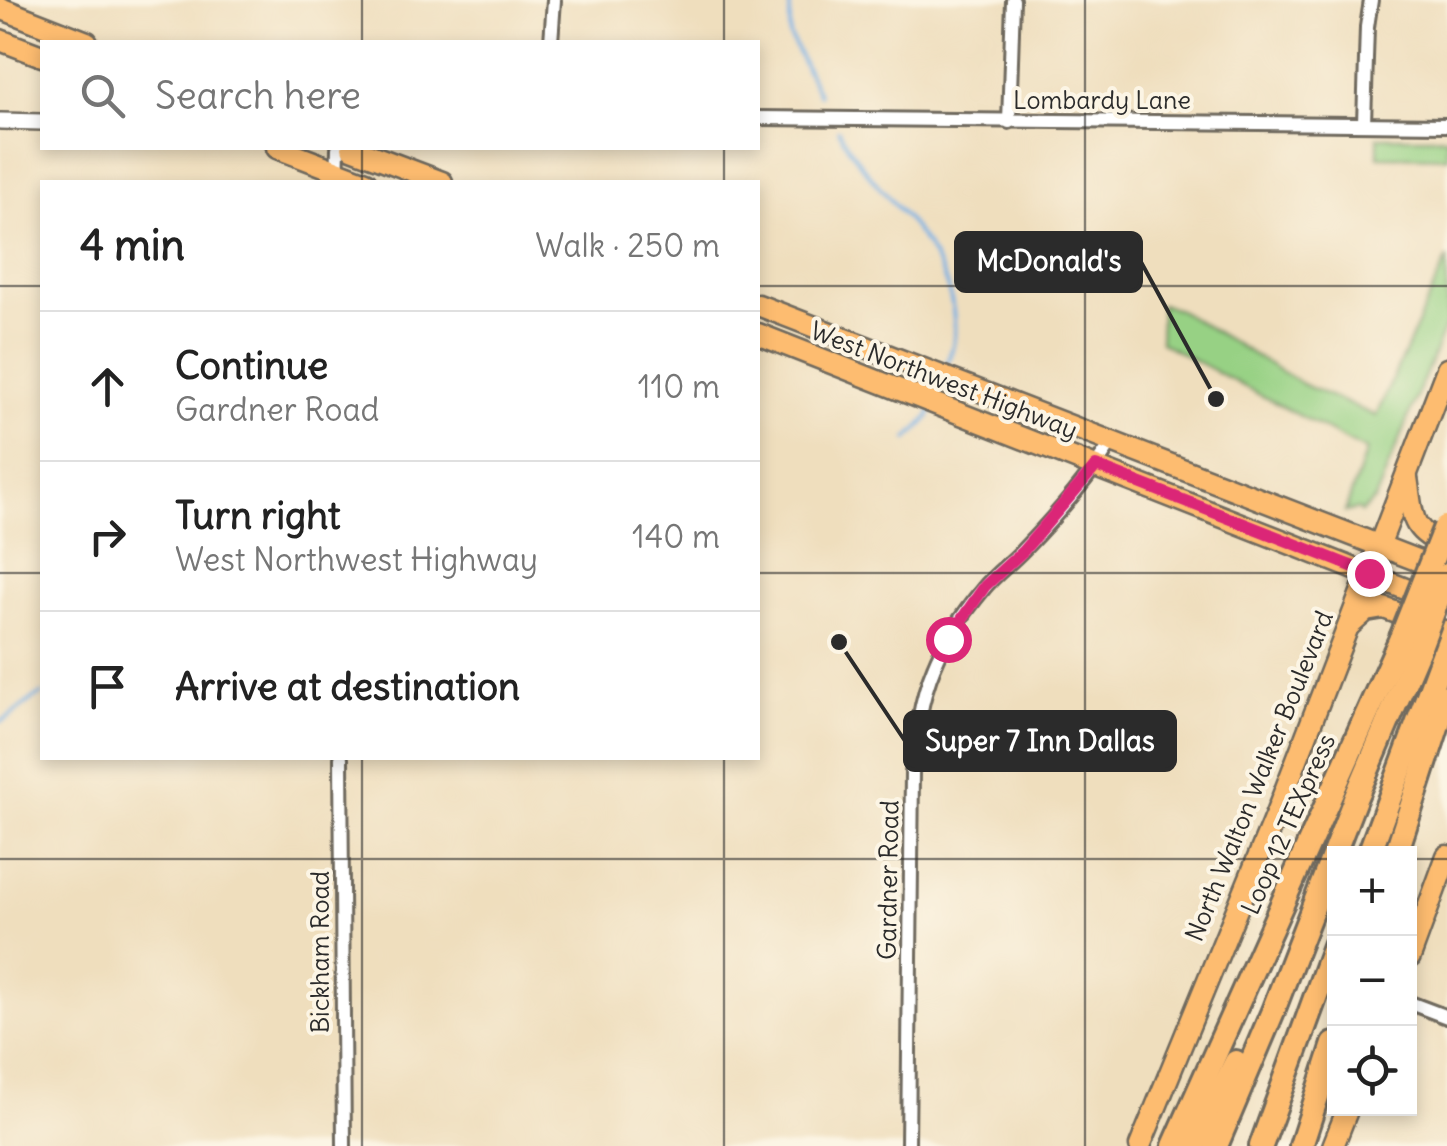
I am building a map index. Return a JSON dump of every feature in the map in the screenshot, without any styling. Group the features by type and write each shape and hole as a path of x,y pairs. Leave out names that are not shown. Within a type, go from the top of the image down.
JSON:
{"highway":[{"name":"Loop 12 TEXpress","path":"1174,1146 1432,642 1446,531"},
{"path":"1371,846 1432,642 1447,573"},
{"path":"1216,1146 1355,799 1432,642"},
{"path":"1399,846 1447,696"},
{"path":"1260,1146 1327,965"},
{"path":"1194,1146 1248,1039 1273,1011"},
{"path":"1301,1146 1327,1066"}],"main road":[{"path":"0,8 82,40"},
{"path":"0,40 40,55"},
{"path":"281,150 337,177"},
{"path":"357,150 437,180"},
{"name":"West Northwest Highway","path":"760,306 1447,573"},
{"name":"West Northwest Highway","path":"760,335 1447,606"},
{"name":"North Walton Walker Boulevard","path":"1140,1146 1276,814 1447,369"},
{"path":"1406,476 1418,526 1426,537 1446,531"},
{"path":"1348,627 1366,611 1384,608 1432,642"},
{"path":"1417,938 1447,856"},
{"path":"1333,1146 1345,1116"}],"street":[{"path":"550,40 554,0"},
{"path":"1010,122 1013,0"},
{"path":"1364,123 1371,0"},
{"name":"Lombardy Lane","path":"760,118 1447,125"},
{"path":"0,121 40,122"},
{"path":"337,177 338,150"},
{"name":"Gardner Road","path":"908,1146 912,773 926,688 948,639 985,586 1023,551 1112,442"},
{"name":"Bickham Road","path":"342,760 344,1146"},
{"path":"1417,1006 1447,1018"}],"green space":[{"path":"1378,137 1447,137 1447,157 1378,156"},
{"path":"1447,258 1447,321 1375,500 1361,512 1345,512 1366,451 1160,342 1161,304 1179,310 1302,384 1376,416"}],"waterway":[{"path":"790,0 790,36 819,95"},
{"path":"838,130 912,226 944,277 952,305 954,337 945,367"},
{"path":"908,439 932,409"},
{"path":"0,722 40,695"}],"place":[{"name":"McDonald's","path":"1216,399"},
{"name":"Super 7 Inn Dallas","path":"839,642"}],"route":[{"path":"948,639 985,586 1023,551 1096,466 1369,573"}]}
